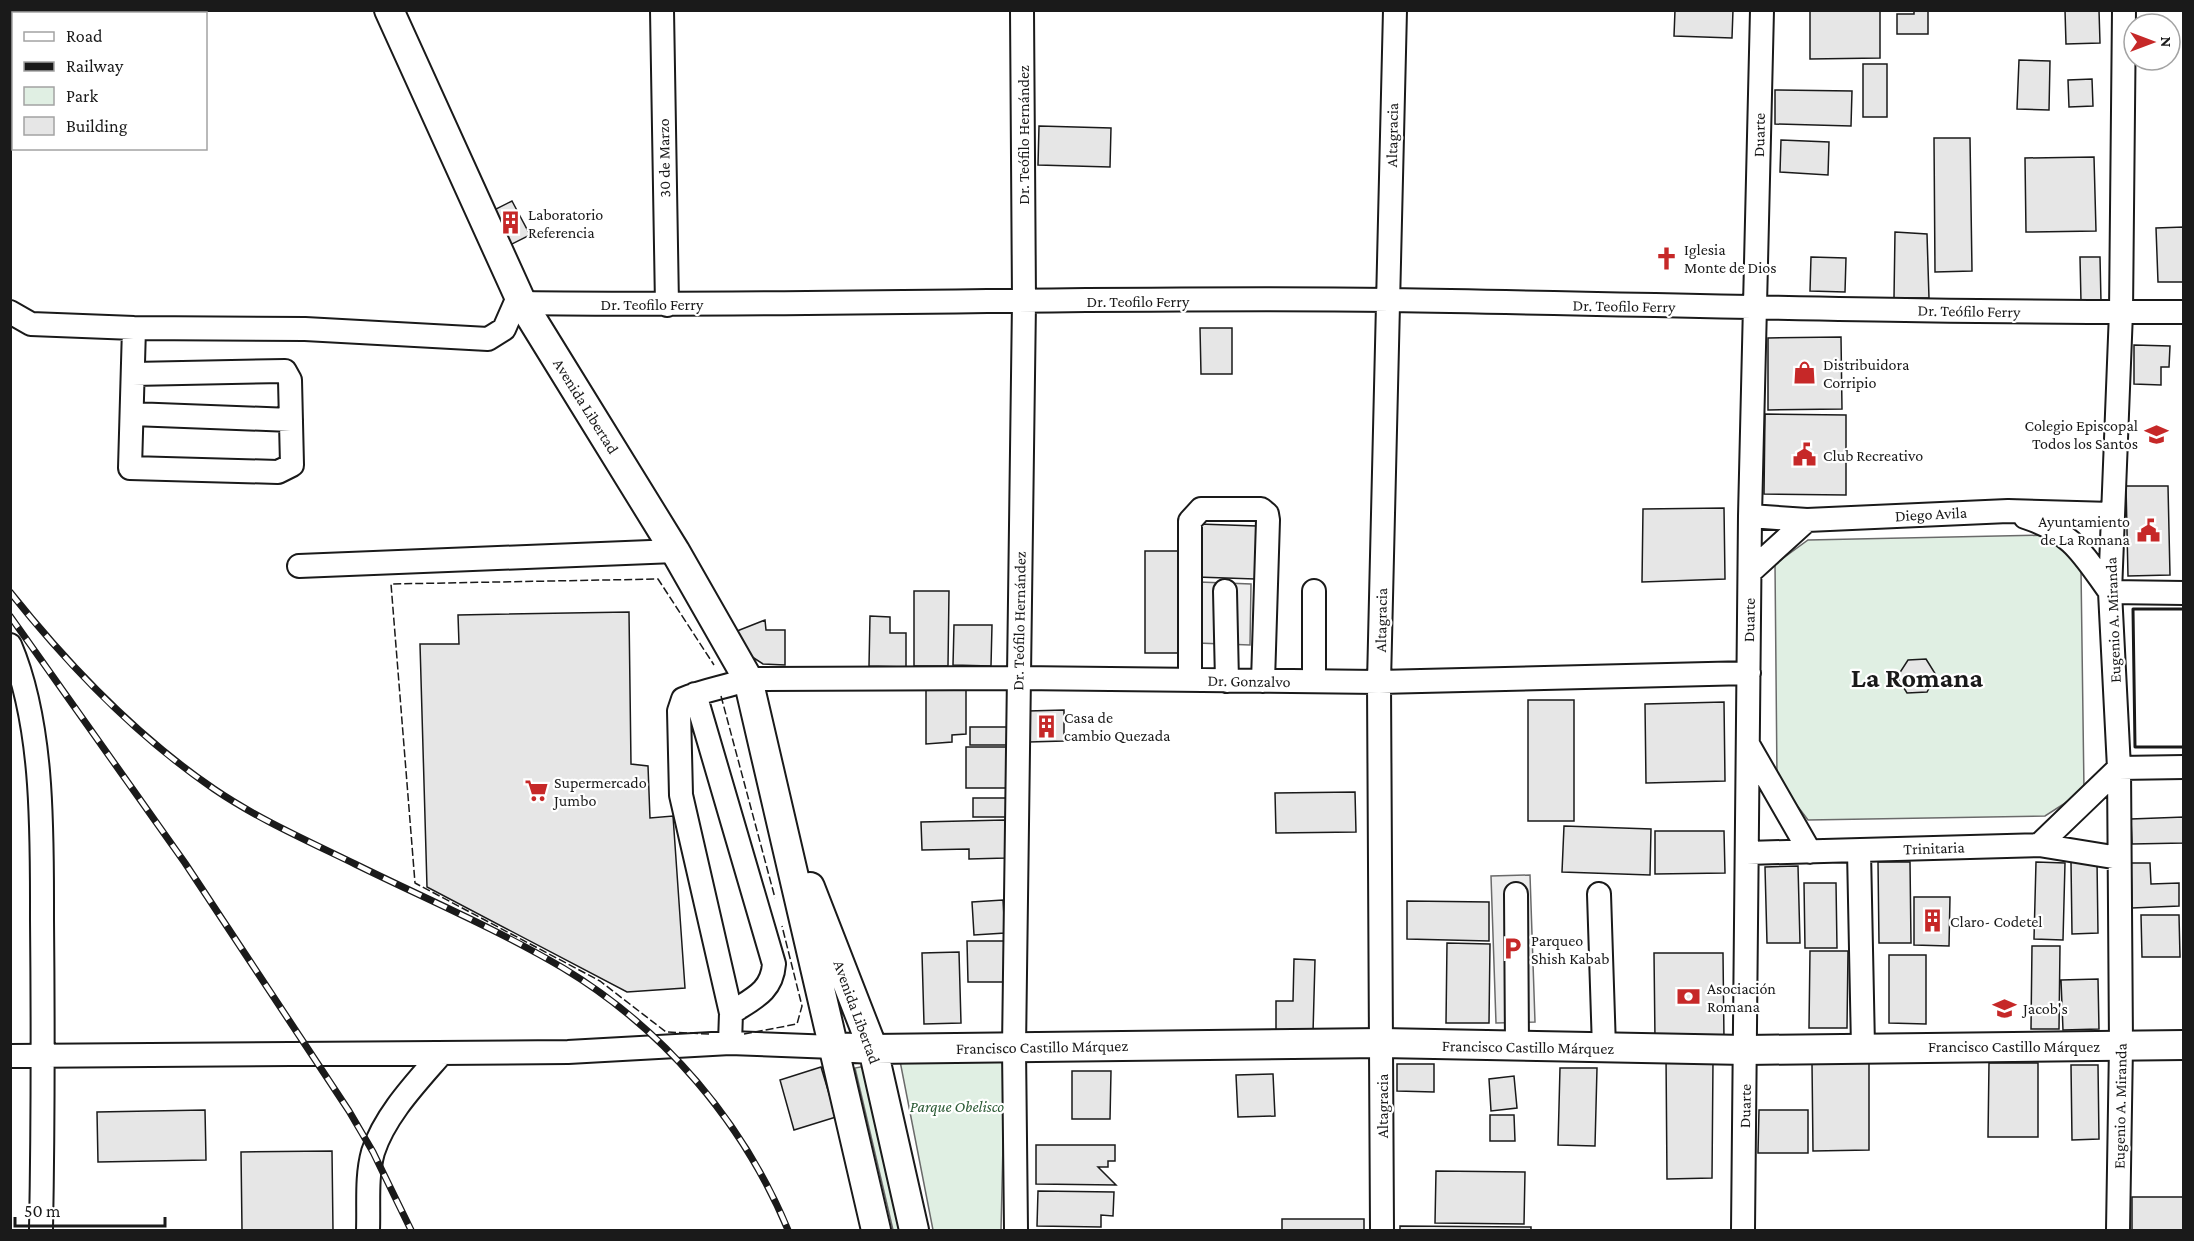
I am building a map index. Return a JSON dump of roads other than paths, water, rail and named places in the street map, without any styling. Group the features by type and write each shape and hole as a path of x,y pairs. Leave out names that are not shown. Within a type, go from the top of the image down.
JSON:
{"main road":[{"name":"Avenida Libertad","path":"389,10 522,303 675,551 748,680 876,1230"},
{"name":"Avenida Libertad","path":"776,801 873,1049 914,1230"},
{"name":"Francisco Castillo Márquez","path":"834,1047 1014,1048 1382,1043 1746,1050 2184,1045"}],"street":[{"name":"30 de Marzo","path":"662,10 667,305"},
{"name":"Dr. Teófilo Hernández","path":"1016,1230 1014,1048 1024,302 1022,10"},
{"name":"Altagracia","path":"1382,1230 1379,682 1395,10"},
{"name":"Duarte","path":"1743,1230 1750,516 1762,10"},
{"name":"Eugenio A. Miranda","path":"2118,1230 2121,1045 2119,768 2110,592 2121,312 2124,10"},
{"name":"Dr. Teofilo Ferry","path":"522,303 667,305 1388,300 1754,309"},
{"path":"10,312 31,324 134,328 305,328 488,339 502,331 515,304 522,303"},
{"name":"Dr. Teófilo Ferry","path":"1754,309 2184,312"},
{"path":"133,374 285,371 290,380 292,465 278,472 130,468 134,328"},
{"path":"132,414 291,420"},
{"path":"1190,680 1190,521 1201,509 1261,509 1267,514 1269,520 1263,681"},
{"path":"2008,511 2052,526 2076,546 2110,592 2184,593"},
{"name":"Diego Avila","path":"1750,516 1807,520 2008,511 2112,514"},
{"path":"1750,572 1807,520"},
{"path":"299,566 675,551"},
{"path":"1225,591 1227,681"},
{"path":"1314,591 1314,681"},
{"path":"10,645 29,712 41,812 44,1055 41,1230"},
{"name":"Dr. Gonzalvo","path":"695,694 722,689 748,680 1018,678 1379,682 1749,673"},
{"path":"730,1043 731,1013 681,795 679,711 684,699 695,694 774,964 770,985 763,993 731,1013"},
{"path":"1748,744 1810,852"},
{"path":"2039,845 2119,768 2184,767"},
{"name":"Trinitaria","path":"1748,853 2039,845 2119,858"},
{"path":"1859,851 1863,1047"},
{"path":"1516,894 1517,1047"},
{"path":"1599,894 1604,1048"},
{"path":"10,1056 568,1052 730,1043 834,1047"},
{"path":"368,1230 373,1152 387,1123 441,1054"}],"railway":[{"path":"10,592 104,698 157,746 214,789 283,829 538,954 600,992 634,1019 667,1049 724,1116 770,1190 788,1230"},
{"path":"10,616 185,863 349,1111 373,1152 411,1230"}],"place":[{"name":"Laboratorio Referencia","path":"510,223"},
{"name":"Iglesia Monte de Dios","path":"1666,258"},
{"name":"Distribuidora Corripio","path":"1805,373"},
{"name":"Colegio Episcopal Todos los Santos","path":"2156,434"},
{"name":"Club Recreativo","path":"1805,455"},
{"name":"Ayuntamiento de La Romana","path":"2148,530"},
{"name":"Casa de cambio Quezada","path":"1046,726"},
{"name":"Supermercado Jumbo","path":"536,791"},
{"name":"Claro- Codetel","path":"1932,921"},
{"name":"Parqueo Shish Kabab","path":"1513,949"},
{"name":"Asociación Romana","path":"1689,997"},
{"name":"Jacob's","path":"2005,1008"}],"district":[{"name":"La Romana","path":"1917,677"}],"park label":[{"name":"Parque Obelisco","path":"957,1106"}]}
